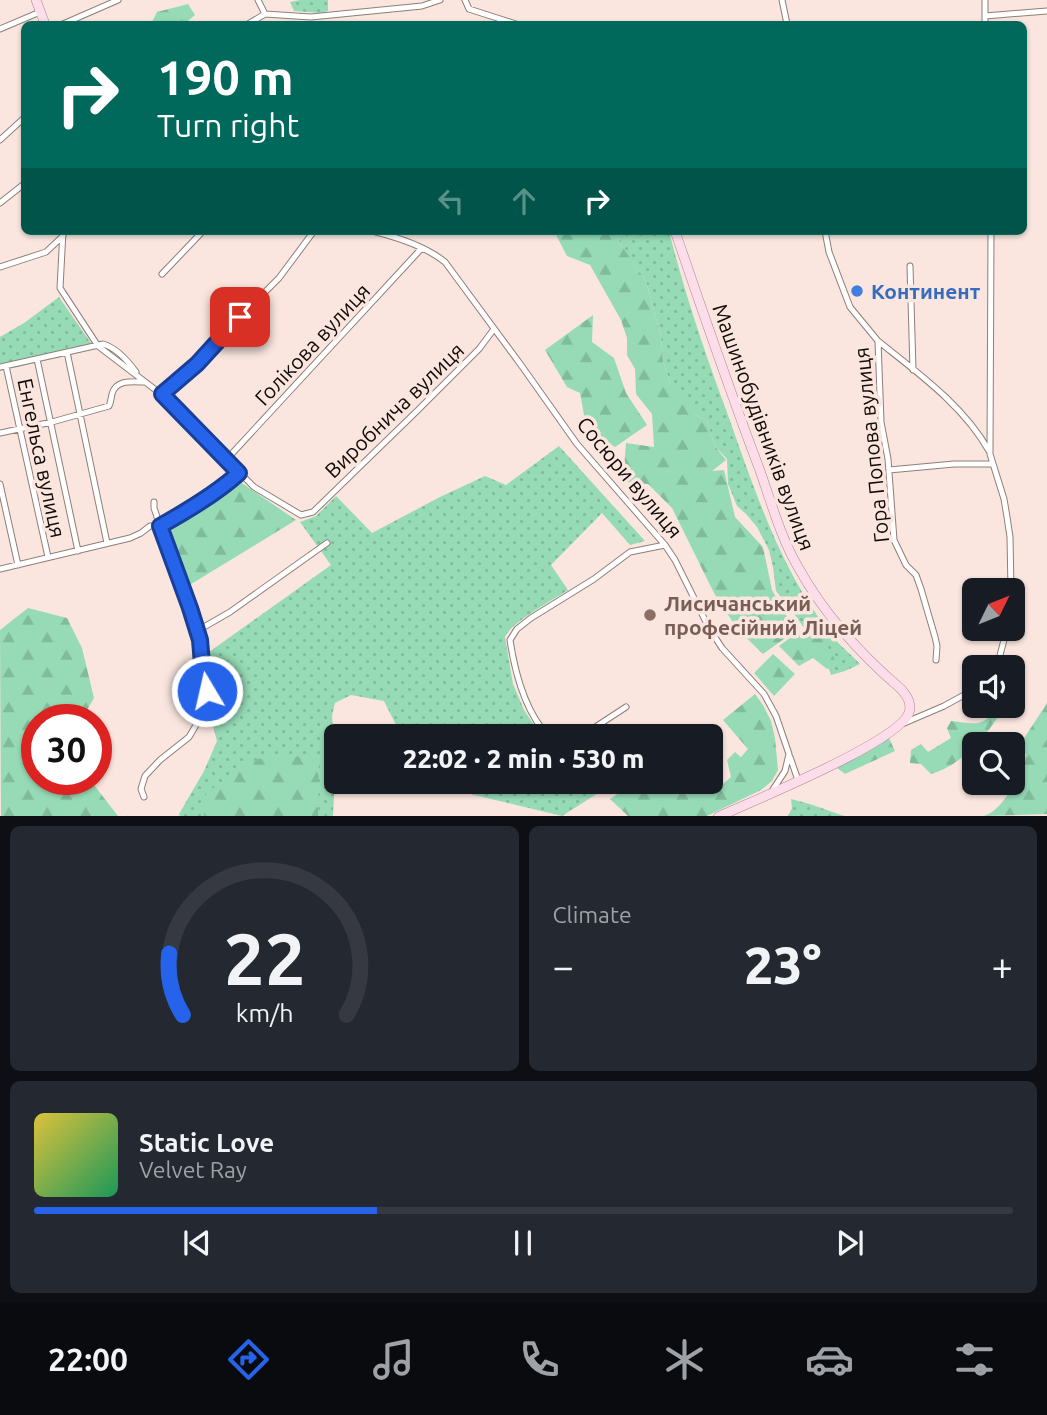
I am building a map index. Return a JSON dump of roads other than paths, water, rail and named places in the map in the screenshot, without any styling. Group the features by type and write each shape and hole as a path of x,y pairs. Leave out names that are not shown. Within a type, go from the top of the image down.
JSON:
{"main road":[{"path":"36,0 44,21"},
{"name":"Машинобудівників вулиця","path":"676,235 786,543 797,566 844,633 907,696 909,711 899,726"},
{"path":"720,816 846,759 899,726"}],"street":[{"path":"69,21 118,0"},
{"path":"258,0 265,14"},
{"path":"253,21 265,14 311,17 440,0"},
{"path":"465,0 469,9 507,21"},
{"path":"782,0 786,21"},
{"path":"985,0 985,21"},
{"path":"985,16 1047,11"},
{"path":"0,29 40,12"},
{"path":"0,140 21,121"},
{"path":"0,203 21,186"},
{"path":"0,267 46,252 62,235"},
{"path":"0,569 130,538 150,526 160,526 187,511 239,473 162,394 97,346 60,288 63,235"},
{"path":"162,274 199,235"},
{"path":"162,394 197,364 279,278 311,235"},
{"name":"Сосюри вулиця","path":"387,235 421,248 445,262 577,444 665,545 722,648 770,704 798,780"},
{"name":"Гора Попова вулиця","path":"826,235 829,252 850,307 878,341 881,422 889,470 894,540 906,565 916,575 921,589 937,646 936,660"},
{"path":"990,454 991,235"},
{"name":"Голікова вулиця","path":"226,460 421,248"},
{"path":"910,266 913,370"},
{"name":"Виробнича вулиця","path":"239,473 254,487 301,515 313,512 470,358 494,328"},
{"path":"878,341 963,415 990,454 1004,499 1010,537 1011,578"},
{"path":"3,367 97,346"},
{"path":"67,352 107,543"},
{"path":"37,359 78,551"},
{"name":"Енгельса вулиця","path":"3,367 20,429 48,557"},
{"path":"0,433 109,406 112,402 111,395 123,382 146,382"},
{"path":"889,470 954,464 993,464"},
{"path":"0,484 18,565"},
{"path":"144,797 141,789 145,776 189,737 209,703 200,640 154,508 155,502"},
{"path":"197,631 327,543"},
{"path":"540,724 522,691 512,654 510,640 517,629 630,552 665,545"},
{"path":"899,726 962,696"},
{"path":"600,724 626,707"},
{"path":"771,793 785,771 789,754"}],"place":[{"name":"Континент","path":"857,291"},
{"name":"Лисичанський професійний Ліцей","path":"650,615"}]}
